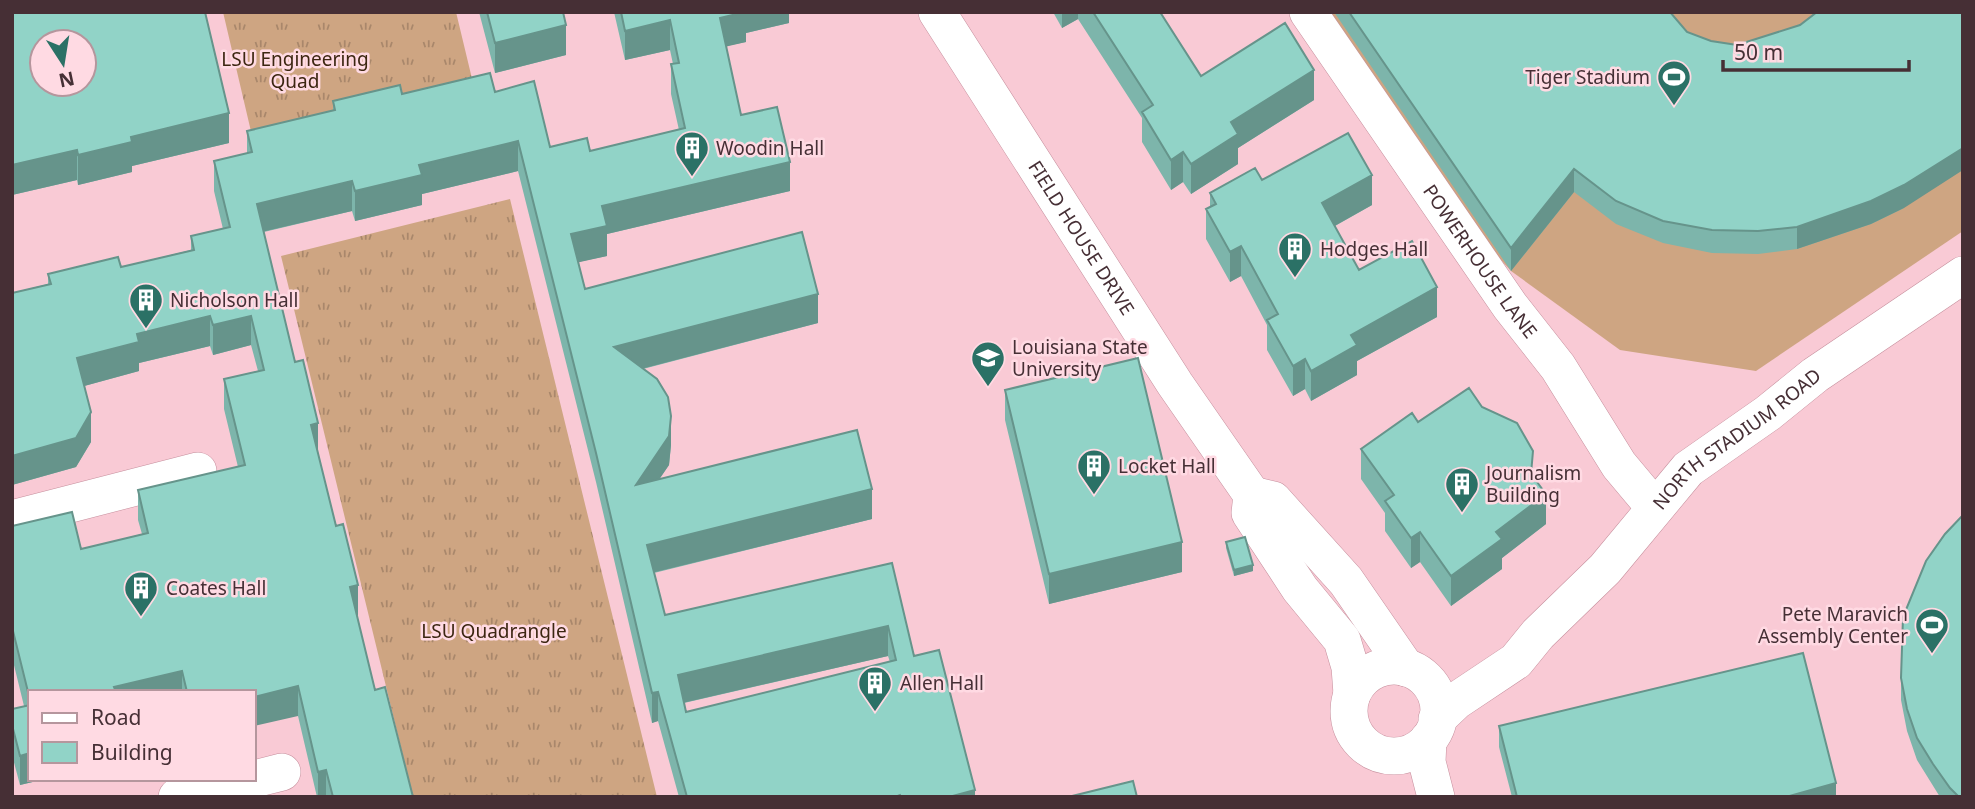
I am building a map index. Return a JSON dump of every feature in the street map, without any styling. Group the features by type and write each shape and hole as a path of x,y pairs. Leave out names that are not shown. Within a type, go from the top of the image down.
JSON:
{"street":[{"name":"FIELD HOUSE DRIVE","path":"937,12 1175,384 1252,495 1251,513 1300,589 1342,639 1350,667 1352,694"},
{"name":"POWERHOUSE LANE","path":"1308,12 1510,306 1558,367 1619,465 1655,508"},
{"name":"NORTH STADIUM ROAD","path":"1433,729 1456,701 1516,661 1538,634 1605,569 1688,469 1759,420 1815,375 1963,275"},
{"path":"12,519 198,471"},
{"name":"FIELD HOUSE DRIVE","path":"1252,495 1273,500 1337,571 1414,673"},
{"name":"NORTH STADIUM ROAD","path":"1414,673 1448,674 1538,634"},
{"path":"1433,729 1411,752 1395,755 1381,753 1368,747 1353,731 1349,706 1352,694 1363,678 1378,669 1414,673 1437,698 1433,729 1427,762 1436,797"},
{"path":"1381,753 1400,774 1413,797"},
{"path":"177,797 245,781"}],"green space":[{"name":"LSU Engineering Quad","path":"223,12 456,12 474,87 253,140"},
{"name":"Tiger Stadium","path":"1318,12 1963,12 1963,231 1756,371 1620,350 1511,271 1482,239"},
{"name":"LSU Quadrangle","path":"510,199 657,797 413,797 281,256"}],"building":[{"path":"12,12 205,12 229,113 131,137 132,142 78,155 77,150 12,165"},
{"path":"487,12 563,12 566,25 495,43"},
{"path":"621,12 745,12 720,18 741,115 777,107 790,162 602,206 607,226 571,234 585,289 802,232 818,294 614,347 657,379 668,397 671,416 669,436 636,485 857,430 872,489 647,545 665,615 892,563 914,656 939,650 975,790 949,797 687,797 658,692 652,693 596,453 518,141 419,165 422,175 355,191 352,181 257,204 295,362 303,360 318,423 311,425 336,526 343,524 358,585 350,587 375,690 385,687 413,797 333,797 326,770 318,772 298,686 256,696 256,690 187,690 182,671 114,687 115,690 28,692 12,627 12,526 72,512 81,549 148,533 138,490 245,465 224,379 264,370 251,316 213,325 210,316 137,334 139,342 77,358 91,412 76,438 12,456 12,293 51,284 48,274 118,257 121,267 194,250 191,236 230,227 214,161 252,152 247,131 335,110 333,101 400,85 402,94 490,73 495,92 534,81 550,147 587,138 590,151 685,128 671,64 679,63 670,20 625,31","holes":["888,626 896,660 686,712 678,675"]},
{"path":"1093,12 1160,12 1201,76 1285,23 1314,70 1231,122 1238,134 1191,164 1183,152 1171,160 1142,112 1153,105"},
{"name":"Tiger Stadium","path":"1349,12 1670,12 1687,32 1711,41 1737,45 1800,25 1817,12 1963,12 1963,148 1904,185 1871,201 1797,227 1758,231 1712,230 1663,221 1616,201 1574,169 1511,248"},
{"name":"Hodges Hall","path":"1348,133 1372,175 1322,203 1359,270 1412,241 1437,287 1351,335 1357,345 1311,371 1305,359 1293,366 1267,320 1278,314 1241,246 1230,252 1206,209 1216,204 1210,193 1255,168 1262,180"},
{"name":"Locket Hall","path":"1138,358 1182,542 1049,574 1005,390"},
{"name":"Journalism Building","path":"1469,388 1482,407 1517,423 1533,451 1531,474 1546,494 1496,532 1502,539 1451,576 1420,532 1411,538 1385,501 1394,495 1361,449 1412,413 1418,422"},
{"name":"Pete Maravich Assembly Center","path":"1963,515 1963,797 1959,797 1950,788 1917,738 1907,709 1901,678 1903,617 1926,561 1945,534"},
{"path":"1245,537 1253,565 1234,570 1226,542"},
{"path":"1803,653 1836,783 1786,797 1517,797 1499,726"},
{"path":"28,705 28,754 20,756 12,725 12,709"},
{"path":"1133,781 1137,797 1068,797"}],"place":[{"name":"Tiger Stadium","path":"1674,107"},
{"name":"Woodin Hall","path":"692,178"},
{"name":"Hodges Hall","path":"1295,279"},
{"name":"Nicholson Hall","path":"146,330"},
{"name":"Louisiana State University","path":"988,388"},
{"name":"Locket Hall","path":"1094,496"},
{"name":"Journalism Building","path":"1462,514"},
{"name":"Coates Hall","path":"141,618"},
{"name":"Pete Maravich Assembly Center","path":"1932,655"},
{"name":"Allen Hall","path":"875,713"}]}
